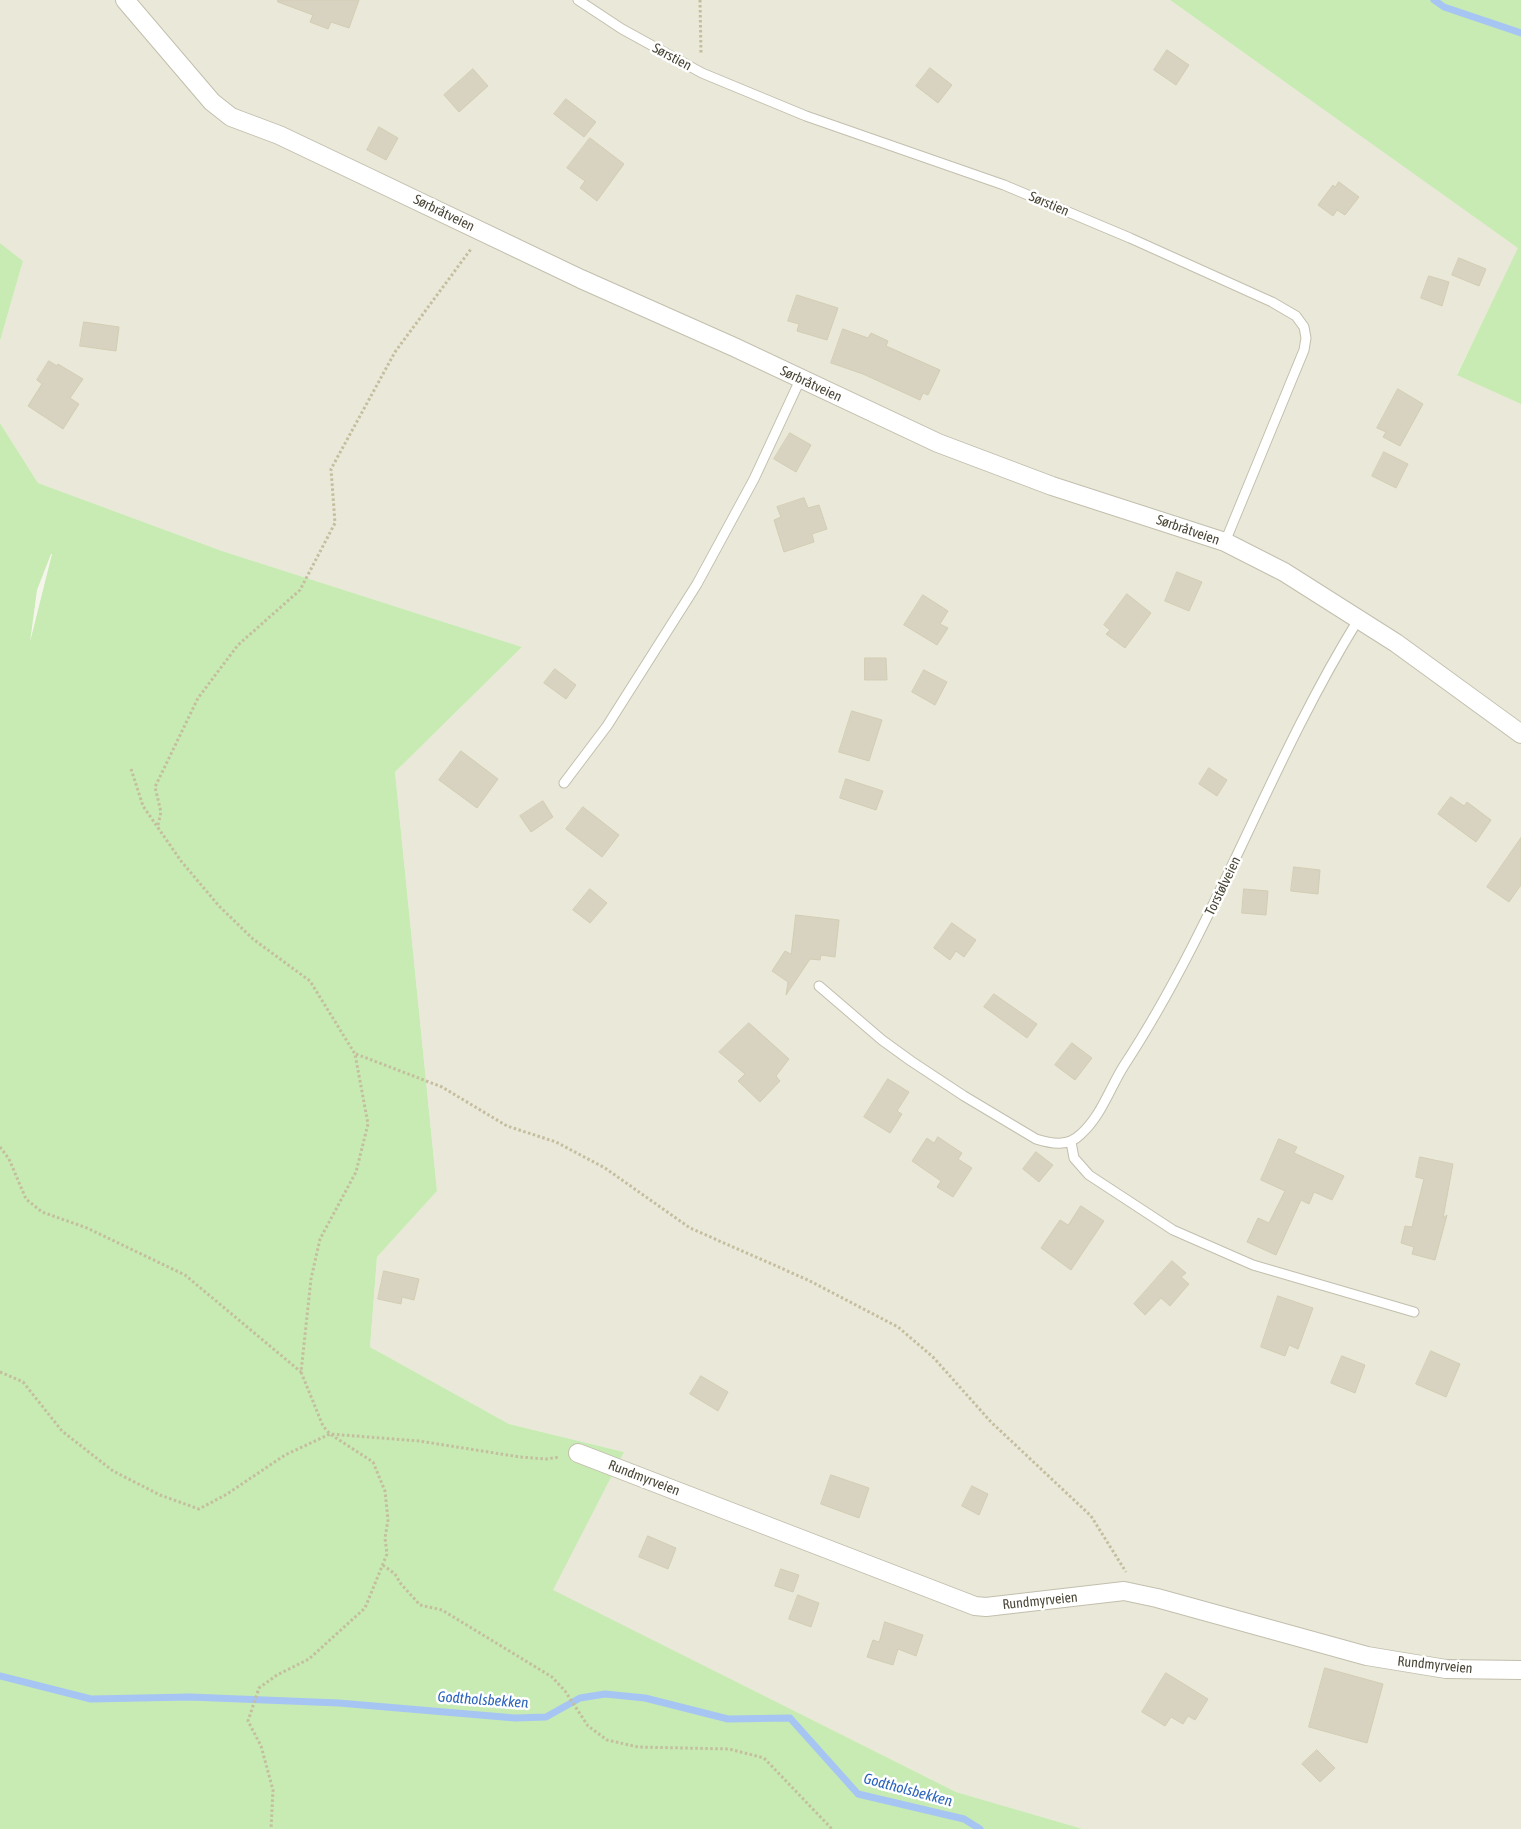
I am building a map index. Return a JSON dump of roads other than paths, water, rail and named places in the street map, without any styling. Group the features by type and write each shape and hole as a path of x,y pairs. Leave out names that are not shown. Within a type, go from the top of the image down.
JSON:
{"street":[{"name":"Sørbråtveien","path":"125,0 212,102 231,117 279,136 938,443 994,466 1226,542 1284,572 1396,643 1521,734"},
{"name":"Rundmyrveien","path":"578,1453 975,1606 986,1607 1124,1592 1157,1598 1367,1656 1446,1668 1521,1670"}],"lane":[{"name":"Sørstien","path":"578,0 622,29 702,73 806,116 1004,186 1130,238 1272,302 1296,316 1304,327 1306,338 1304,350 1226,542"},
{"path":"564,783 607,726 697,584 754,479 800,380"},
{"name":"Torstølveien","path":"1071,1142 1081,1135 1096,1118 1123,1067 1176,981 1324,675 1358,620"},
{"path":"819,986 882,1040 964,1096 1036,1139 1049,1143 1071,1142 1074,1158 1089,1175 1173,1230 1253,1265 1414,1312"}],"waterway":[{"path":"1434,0 1444,7 1521,33"},
{"name":"Godtholsbekken","path":"0,1676 91,1699 190,1697 339,1703 515,1718 546,1717 580,1698 605,1694 645,1698 728,1719 790,1718 858,1794 964,1819 980,1829"}]}
